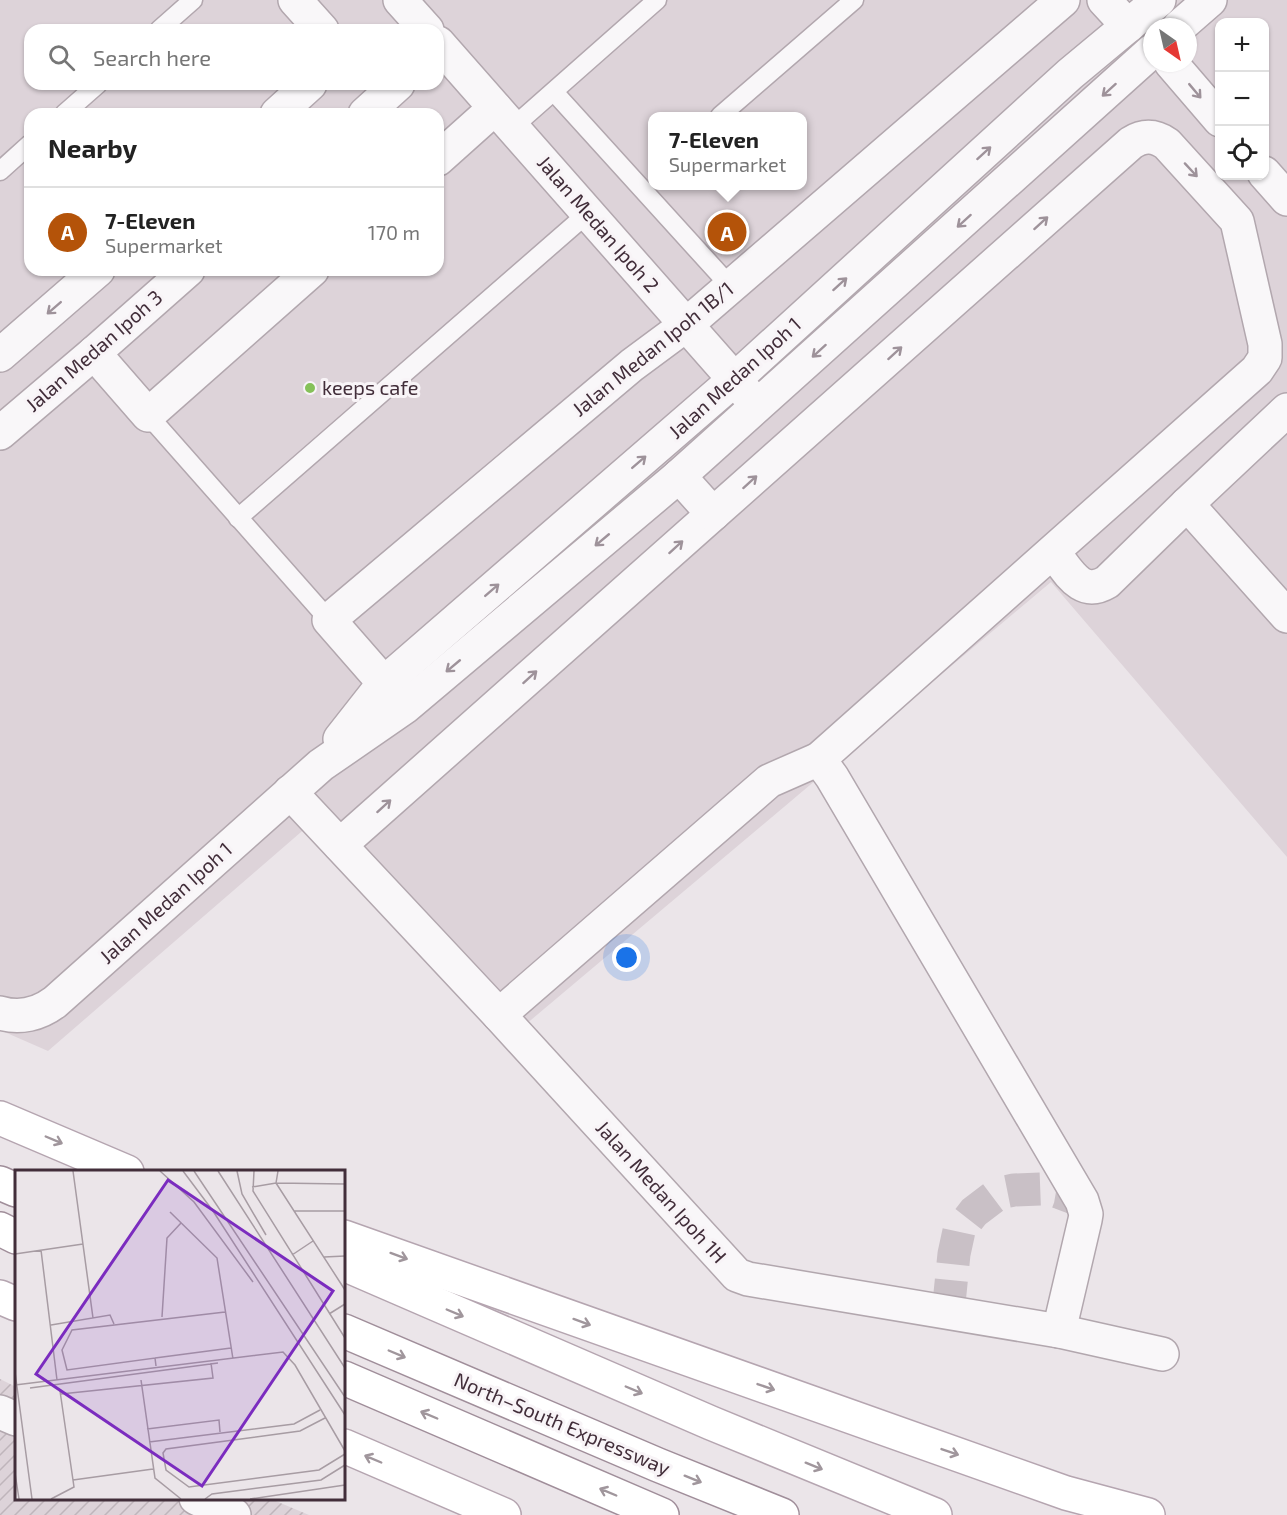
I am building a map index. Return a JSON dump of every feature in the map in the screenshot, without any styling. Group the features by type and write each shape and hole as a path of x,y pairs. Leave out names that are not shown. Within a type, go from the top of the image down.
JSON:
{"main road":[{"path":"0,1118 122,1170"},
{"path":"0,1183 15,1190"},
{"path":"0,1229 15,1236"},
{"path":"345,1237 1066,1493 1148,1515"},
{"path":"345,1264 711,1423 935,1515"},
{"path":"0,1297 15,1304"},
{"name":"North–South Expressway","path":"345,1331 657,1465 782,1515"},
{"path":"345,1378 662,1515"},
{"path":"345,1446 504,1515"},
{"path":"442,1489 478,1515"}],"street":[{"path":"295,0 317,24"},
{"name":"Jalan Medan Ipoh 2","path":"400,0 421,24"},
{"name":"Jalan Medan Ipoh 1B/1","path":"328,620 632,365 686,325 1063,0"},
{"path":"1104,0 1140,34 1159,0"},
{"path":"1189,18 1210,0"},
{"name":"Jalan Medan Ipoh 1","path":"0,1012 21,1016 33,1014 56,1002 321,765 734,380 1070,74 1110,51 1127,37 1137,33 1146,35 1140,34"},
{"name":"Jalan Medan Ipoh 2","path":"444,51 758,406"},
{"name":"Jalan Medan Ipoh 1","path":"394,695 679,476 1143,59"},
{"path":"1179,72 1215,114"},
{"path":"284,108 303,90"},
{"path":"371,108 391,90"},
{"path":"444,155 504,118"},
{"path":"340,844 1122,151 1140,138 1149,136 1167,144 1237,221 1265,344 1265,358 1257,370 819,759 769,781 499,1015"},
{"path":"1269,179 1287,199"},
{"path":"3,346 90,276"},
{"name":"Jalan Medan Ipoh 3","path":"0,433 181,276"},
{"path":"94,353 148,416 305,276"},
{"path":"1053,552 1083,585 1092,588 1107,582 1287,411"},
{"path":"679,476 713,514"},
{"path":"1187,504 1287,616"},
{"path":"328,620 394,695"},
{"path":"819,759 838,787 1082,1202 1086,1214 1085,1220 1059,1331"},
{"name":"Jalan Medan Ipoh 1H","path":"290,792 499,1015 737,1275 748,1279 1059,1331 1162,1353"},
{"path":"0,1412 15,1419"},
{"path":"200,1500 234,1515"}],"lane":[{"path":"166,24 194,0"},
{"path":"504,118 554,92 657,0"},
{"path":"726,112 854,0"},
{"path":"71,108 91,90"},
{"path":"554,92 646,181"},
{"path":"0,171 24,149"},
{"path":"653,190 731,287"},
{"path":"238,518 588,213"},
{"path":"148,416 328,620"}],"shaded area":[{"path":"0,0 1287,0 1287,857 1051,582 506,1041 308,826 48,1051 0,1030"},
{"path":"0,1379 15,1386 15,1500 273,1500 309,1515 0,1515"}],"tunnel":[{"path":"948,1313 954,1254 959,1231 974,1212 999,1193 1014,1190 1041,1189 1058,1192 1082,1201"}],"place":[{"name":"7-Eleven","path":"727,232"},
{"name":"keeps cafe","path":"310,388"}]}
